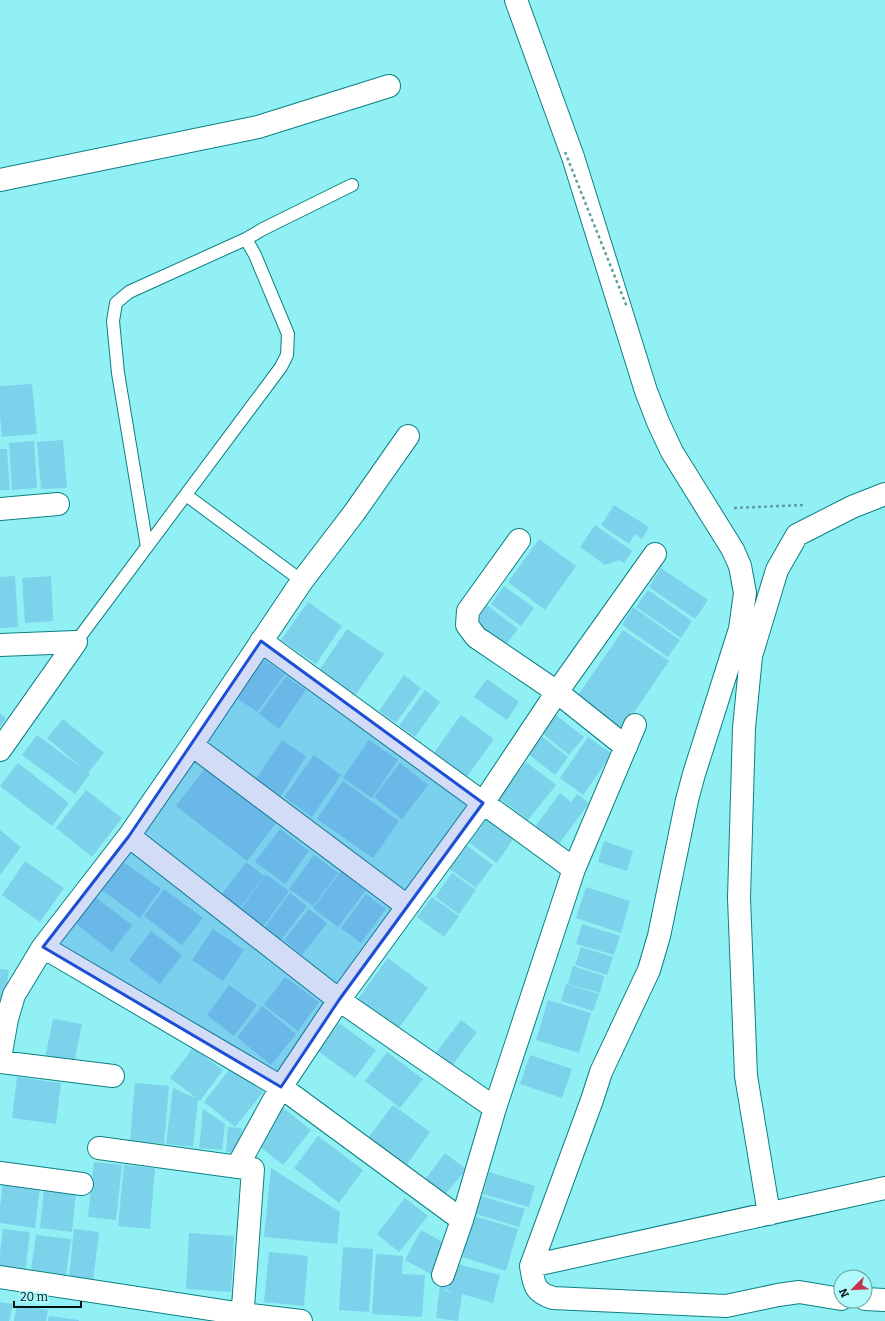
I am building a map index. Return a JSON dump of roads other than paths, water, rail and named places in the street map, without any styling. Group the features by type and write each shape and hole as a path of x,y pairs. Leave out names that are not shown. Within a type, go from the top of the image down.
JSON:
{"street":[{"path":"516,0 573,157 646,391 672,452 733,550 740,566 745,593 740,629 689,793 659,936 649,970 601,1072 531,1266 533,1282 542,1294 553,1298 726,1306 799,1292 833,1298"},
{"path":"0,180 258,127 389,86"},
{"path":"0,1058 7,1018 14,995 43,947 129,836 260,641 302,581 354,513 408,436"},
{"path":"769,1214 746,1076 739,898 744,728 752,656 777,570 797,535 852,507 885,494"},
{"path":"0,509 58,504"},
{"path":"519,540 468,611 467,625 476,637 557,692 626,747"},
{"path":"237,1167 280,1087 339,1000 483,803 557,692 655,554"},
{"path":"260,641 574,869"},
{"path":"0,645 76,642"},
{"path":"0,750 76,642"},
{"path":"443,1276 462,1220 495,1108 574,869 635,725"},
{"path":"192,744 407,906"},
{"path":"129,836 339,1000 495,1108"},
{"path":"43,947 280,1087 462,1220"},
{"path":"0,1062 113,1076"},
{"path":"99,1148 253,1169 243,1317"},
{"path":"0,1173 82,1184"},
{"path":"531,1266 885,1188"},
{"path":"0,1276 243,1317 301,1321"},
{"path":"873,1300 885,1300"}],"lane":[{"path":"147,547 118,373 113,321 116,303 129,292 246,238 352,185"},
{"path":"76,642 281,367 287,355 288,334 255,255 246,238"},
{"path":"186,495 302,581"}]}
